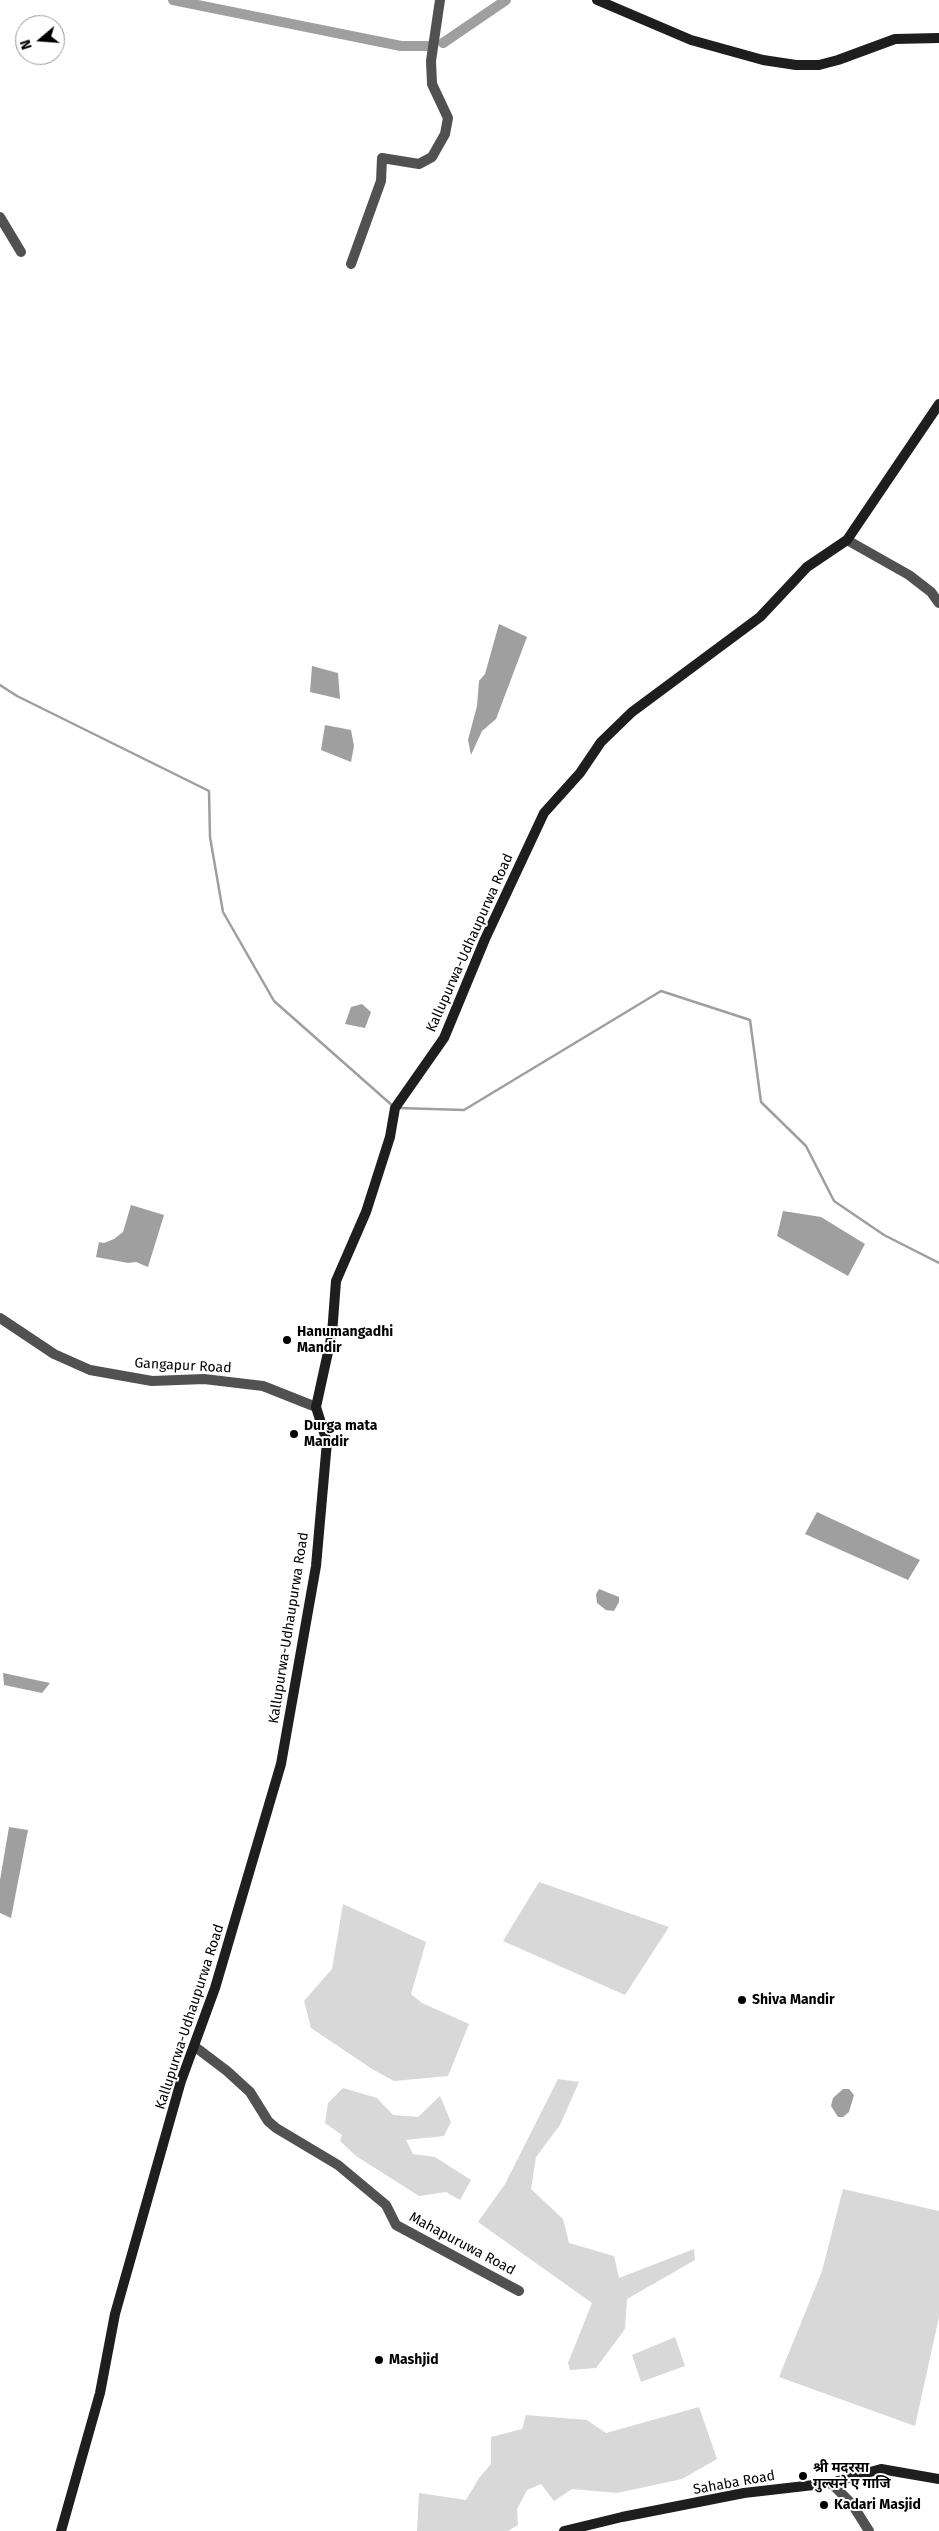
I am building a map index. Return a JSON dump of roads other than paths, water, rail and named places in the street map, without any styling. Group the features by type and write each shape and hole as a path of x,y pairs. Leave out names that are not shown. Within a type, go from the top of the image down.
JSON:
{"street":[{"path":"351,264 381,180 382,158 419,164 432,157 445,134 448,118 432,84 431,61 440,0"},
{"path":"597,0 691,40 763,60 796,65 829,63 895,39 939,38"},
{"path":"0,217 21,252"},
{"name":"Kallupurwa-Udhaupurwa Road","path":"61,2531 100,2393 115,2314 181,2081 215,1988 281,1764 316,1566 327,1442 316,1407 332,1334 336,1281 366,1212 390,1137 395,1108 444,1038 485,938 544,813 580,773 601,742 632,712 760,617 807,567 847,540 939,404"},
{"path":"847,540 909,575 931,592 939,603"},
{"name":"Gangapur Road","path":"0,1318 54,1354 90,1370 152,1381 204,1378 264,1386 316,1407"},
{"name":"Mahapuruwa Road","path":"194,2046 228,2071 250,2092 268,2121 276,2128 338,2166 386,2205 396,2225 519,2290"},
{"name":"Sahaba Road","path":"564,2531 622,2516 744,2493 831,2483 880,2470 939,2478"},
{"path":"831,2483 852,2504 869,2531"}],"waterway":[{"path":"173,0 401,46 430,46"},
{"path":"443,43 506,0"},
{"path":"0,685 17,696 209,791 210,837 223,912 274,1001 394,1107"},
{"path":"399,1108 464,1110 661,991 750,1020 761,1102 806,1146 834,1201 884,1235 939,1263"}],"place":[{"name":"Hanumangadhi Mandir","path":"287,1340"},
{"name":"Durga mata Mandir","path":"294,1434"},
{"name":"Shiva Mandir","path":"742,2000"},
{"name":"Mashjid","path":"379,2360"},
{"name":"श्री मदरसा गुल्सने ए गाजि","path":"803,2476"},
{"name":"Kadari Masjid","path":"824,2505"}]}
